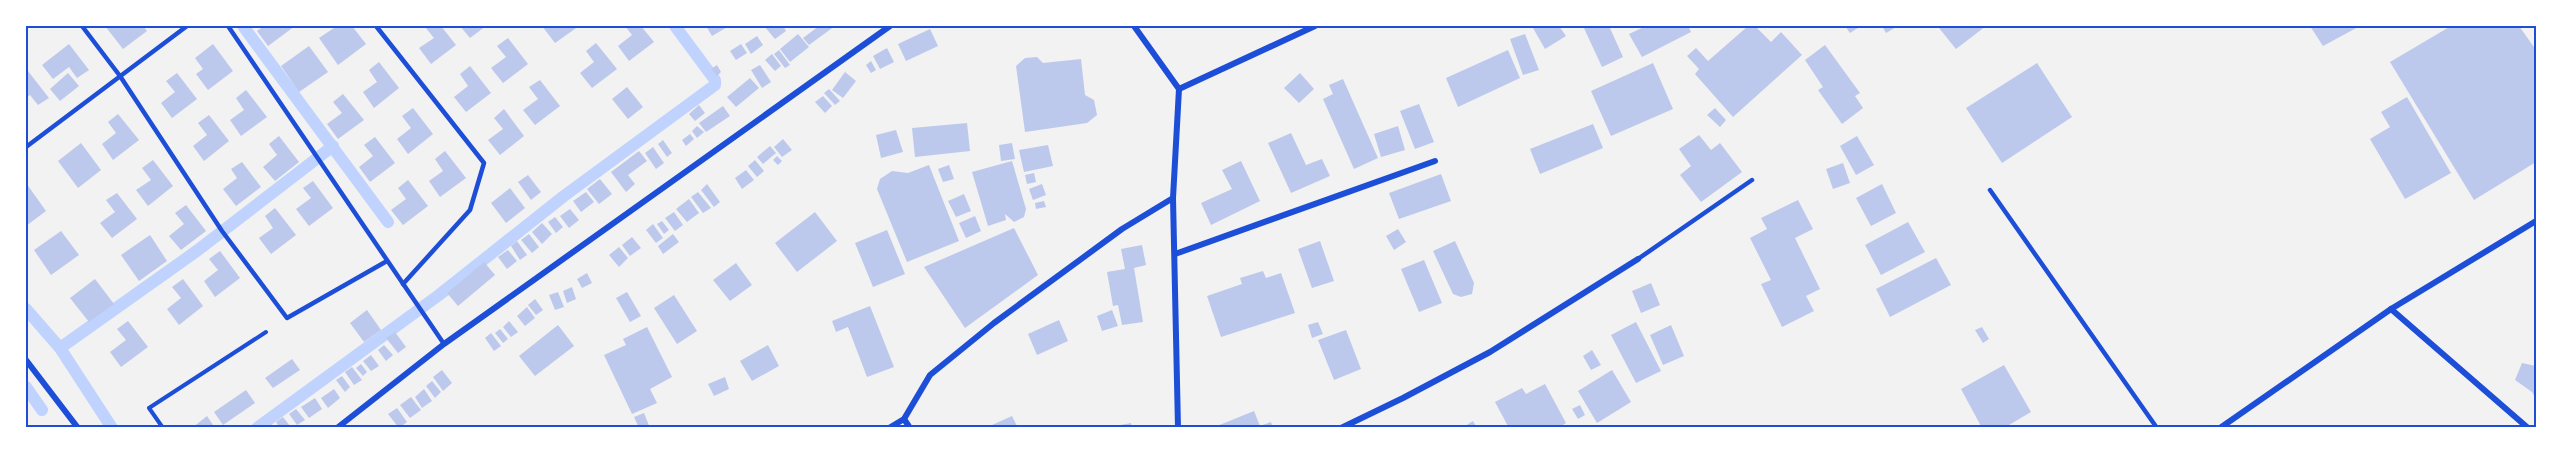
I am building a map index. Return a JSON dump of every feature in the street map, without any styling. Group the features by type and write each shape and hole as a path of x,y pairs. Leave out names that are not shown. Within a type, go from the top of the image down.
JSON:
{"street":[{"path":"337,428 444,344 890,26"},
{"path":"1134,26 1179,89 1173,198 1178,428"},
{"path":"1179,89 1315,26"},
{"path":"1175,254 1435,161"},
{"path":"889,428 904,419 930,375 948,360 994,323 1122,229 1173,198"},
{"path":"2220,428 2391,309 2536,221"},
{"path":"1341,428 1490,352 1638,259"},
{"path":"2391,309 2528,428"},
{"path":"26,360 78,428"},
{"path":"904,419 910,428"}],"lane":[{"path":"82,26 120,76 222,231 287,318 387,261"},
{"path":"26,147 187,26"},
{"path":"228,26 444,344"},
{"path":"376,26 484,164 470,210 403,284"},
{"path":"1638,259 1752,180"},
{"path":"1990,190 2157,428"}],"path":[{"path":"163,428 149,408 287,318"}],"building":[{"path":"105,26 143,26 147,31 123,49"},
{"path":"264,26 295,26 268,46 257,31"},
{"path":"337,26 352,26 366,44 338,65 319,38"},
{"path":"441,26 456,45 431,64 419,48 434,38 425,27"},
{"path":"460,26 486,26 470,38"},
{"path":"542,26 579,26 555,43"},
{"path":"625,26 641,26 654,42 629,61 618,46 632,35"},
{"path":"706,26 729,26 712,36"},
{"path":"764,26 783,26 786,31 775,39"},
{"path":"819,26 835,26 809,45 803,38"},
{"path":"1559,26 1566,36 1545,49 1533,28"},
{"path":"1583,26 1609,26 1623,57 1602,67"},
{"path":"1646,26 1688,26 1691,32 1642,57 1629,34"},
{"path":"1748,26 1755,26 1771,42 1781,32 1802,55 1733,117 1695,74 1699,69 1687,56 1696,48 1708,61"},
{"path":"1845,26 1861,26 1850,33"},
{"path":"1882,26 1898,26 1886,33"},
{"path":"1942,26 1986,26 1956,49 1939,28"},
{"path":"2310,26 2360,26 2323,46"},
{"path":"2451,26 2519,26 2536,50 2536,162 2474,200 2390,62"},
{"path":"930,29 938,46 906,61 898,44"},
{"path":"798,34 809,47 790,62 780,49"},
{"path":"1525,34 1539,70 1523,75 1510,39"},
{"path":"757,36 763,45 751,54 745,44"},
{"path":"508,38 528,64 503,83 491,68 506,57 497,46"},
{"path":"596,43 617,69 592,88 580,73 594,62 586,51"},
{"path":"69,44 89,70 77,78 69,67 53,79 42,65"},
{"path":"213,44 233,71 208,90 196,74 203,69 195,58"},
{"path":"741,44 747,53 736,60 730,51"},
{"path":"1825,45 1860,93 1855,96 1863,108 1842,124 1818,90 1823,87 1805,60"},
{"path":"309,46 328,72 299,92 281,66"},
{"path":"887,48 894,62 880,69 873,56"},
{"path":"779,50 790,65 785,68 774,54"},
{"path":"1508,50 1520,78 1458,107 1446,78"},
{"path":"772,54 781,66 775,71 765,60"},
{"path":"1037,57 1043,63 1081,59 1085,95 1094,100 1097,115 1087,123 1025,132 1016,66 1025,58"},
{"path":"871,61 876,70 871,73 866,65"},
{"path":"379,62 399,88 374,108 363,92 377,82 369,70"},
{"path":"1653,63 1673,109 1611,136 1591,91"},
{"path":"2037,63 2072,117 2002,163 1966,108"},
{"path":"717,65 721,72 717,76 711,69"},
{"path":"760,65 771,82 762,88 751,70"},
{"path":"470,66 491,93 466,112 454,97 468,86 460,74"},
{"path":"28,71 49,98 38,105 30,95 26,98 26,73"},
{"path":"845,72 856,81 843,98 832,90"},
{"path":"68,73 79,86 60,101 50,89"},
{"path":"177,73 197,99 172,118 161,103 175,92 166,81"},
{"path":"1300,73 1314,89 1299,103 1284,88"},
{"path":"750,78 759,88 736,107 727,97"},
{"path":"1343,79 1378,158 1354,169 1323,99 1333,94 1329,85"},
{"path":"540,80 560,106 535,125 523,110 538,99 529,87"},
{"path":"627,87 643,107 628,119 612,99"},
{"path":"829,89 840,101 835,105 824,93"},
{"path":"246,90 267,117 241,136 230,120 244,110 236,98"},
{"path":"343,94 364,120 338,139 327,124 342,113 333,102"},
{"path":"823,96 832,106 825,113 815,102"},
{"path":"2407,97 2451,173 2405,199 2370,139 2390,127 2381,112"},
{"path":"1419,104 1434,142 1415,149 1400,111"},
{"path":"699,105 705,113 695,121 689,114"},
{"path":"723,106 730,116 706,132 699,123"},
{"path":"413,108 433,134 408,154 397,139 411,128 402,116"},
{"path":"1715,108 1726,120 1720,127 1707,115"},
{"path":"504,109 524,136 500,155 488,140 503,129 494,118"},
{"path":"118,114 139,140 113,160 102,144 116,133 108,122"},
{"path":"209,115 229,141 204,161 193,146 207,135 198,123"},
{"path":"967,123 970,151 915,157 912,128"},
{"path":"1593,124 1603,148 1540,174 1530,149"},
{"path":"697,126 704,132 697,138 692,131"},
{"path":"1398,126 1405,150 1381,157 1374,134"},
{"path":"896,130 903,152 881,158 876,135"},
{"path":"1291,133 1306,165 1322,159 1330,176 1291,193 1268,143"},
{"path":"690,134 694,139 686,146 682,140"},
{"path":"1699,135 1711,150 1720,143 1742,172 1701,202 1680,175 1691,166 1679,149"},
{"path":"279,136 299,162 275,181 263,167 277,155 269,144"},
{"path":"1857,136 1874,165 1856,175 1840,146"},
{"path":"375,137 395,163 370,182 359,167 373,156 364,145"},
{"path":"783,139 792,150 782,157 774,147"},
{"path":"663,140 672,153 667,157 658,144"},
{"path":"81,143 101,170 78,188 58,161"},
{"path":"1012,143 1015,159 1001,161 999,145"},
{"path":"1048,145 1053,166 1024,172 1019,150"},
{"path":"770,146 776,153 763,164 757,157"},
{"path":"653,147 664,163 656,169 645,153"},
{"path":"445,151 466,178 440,197 429,181 443,171 435,159"},
{"path":"639,151 647,161 628,175 635,184 626,192 611,172"},
{"path":"777,156 782,161 778,165 773,160"},
{"path":"153,160 173,186 148,206 136,190 151,180 142,168"},
{"path":"755,160 764,171 757,177 748,166"},
{"path":"1012,161 1026,209 1024,217 1014,222 1005,214 1006,220 988,226 972,172"},
{"path":"1241,161 1260,201 1211,225 1201,203 1232,189 1222,170"},
{"path":"242,162 261,187 236,206 223,189 237,178 231,169"},
{"path":"1843,163 1850,183 1833,189 1826,169"},
{"path":"929,165 959,241 907,262 877,189 880,179 892,171 908,173"},
{"path":"949,165 954,179 943,182 938,169"},
{"path":"746,170 754,180 742,189 735,178"},
{"path":"1034,173 1036,182 1027,184 1025,175"},
{"path":"1441,174 1451,201 1399,219 1389,193"},
{"path":"528,175 541,192 531,200 518,182"},
{"path":"600,179 612,194 599,204 587,189"},
{"path":"408,180 428,206 403,225 391,210 406,199 398,188"},
{"path":"313,181 333,208 309,226 296,209 311,198 303,188"},
{"path":"26,183 46,211 26,226"},
{"path":"707,184 720,202 714,207 701,190"},
{"path":"1042,184 1046,195 1033,200 1029,189"},
{"path":"1882,184 1896,213 1871,226 1856,198"},
{"path":"510,188 525,208 506,223 491,203"},
{"path":"586,192 594,202 581,212 573,201"},
{"path":"698,192 711,208 703,213 691,197"},
{"path":"117,193 137,219 112,238 100,223 115,212 106,200"},
{"path":"964,194 971,211 956,217 948,201"},
{"path":"689,199 699,213 687,222 676,209"},
{"path":"1798,200 1813,229 1795,238 1820,289 1806,296 1814,311 1782,327 1761,284 1771,280 1750,238 1767,229 1761,218"},
{"path":"1044,201 1046,207 1036,209 1035,203"},
{"path":"186,205 206,231 181,250 169,236 184,224 175,213"},
{"path":"275,208 296,235 271,254 259,238 273,228 265,216"},
{"path":"570,209 579,220 569,228 560,216"},
{"path":"674,212 683,225 675,231 665,218"},
{"path":"815,212 837,241 797,272 775,243"},
{"path":"975,216 981,231 966,238 959,223"},
{"path":"555,217 563,227 556,233 548,222"},
{"path":"662,221 669,230 664,234 657,224"},
{"path":"1908,222 1925,252 1881,275 1865,245"},
{"path":"542,223 552,234 542,244 532,232"},
{"path":"653,224 663,238 656,243 646,230"},
{"path":"1014,228 1038,275 965,328 924,267"},
{"path":"1398,229 1406,242 1394,250 1386,236"},
{"path":"887,230 905,274 873,287 855,243"},
{"path":"61,231 79,255 51,275 34,250"},
{"path":"529,234 539,247 532,253 521,240"},
{"path":"673,234 679,242 663,254 658,246"},
{"path":"150,235 167,261 139,281 121,255"},
{"path":"632,237 641,248 630,256 622,245"},
{"path":"517,241 527,255 520,260 511,246"},
{"path":"1320,241 1334,281 1312,288 1298,249"},
{"path":"1455,241 1474,283 1472,294 1461,297 1453,294 1433,251"},
{"path":"1142,245 1146,265 1134,268 1143,322 1122,325 1118,305 1113,306 1107,272 1125,269 1121,249"},
{"path":"619,247 628,258 619,267 609,255"},
{"path":"508,250 517,261 507,269 498,257"},
{"path":"220,251 240,278 215,297 204,281 218,270 209,259"},
{"path":"1936,258 1951,285 1890,317 1876,289"},
{"path":"1424,260 1442,303 1419,312 1401,269"},
{"path":"484,262 495,275 458,306 447,293"},
{"path":"736,263 752,285 730,301 713,280"},
{"path":"1263,271 1266,278 1281,273 1295,313 1221,337 1207,296 1242,284 1240,278"},
{"path":"587,273 592,283 582,288 577,279"},
{"path":"95,279 114,304 89,322 70,298"},
{"path":"183,279 203,306 179,325 167,309 181,298 172,287"},
{"path":"1651,283 1660,305 1641,313 1632,291"},
{"path":"572,287 576,299 567,303 563,291"},
{"path":"558,292 564,307 555,310 549,295"},
{"path":"627,292 641,316 630,322 616,298"},
{"path":"674,295 697,331 677,344 654,308"},
{"path":"535,299 543,310 536,315 528,305"},
{"path":"870,306 894,367 867,377 848,327 836,332 832,321"},
{"path":"527,307 535,318 525,326 517,316"},
{"path":"367,310 381,330 364,342 350,323"},
{"path":"1112,310 1118,326 1102,331 1097,316"},
{"path":"1059,320 1068,341 1037,355 1028,334"},
{"path":"128,321 148,347 121,367 110,352 126,340 117,329"},
{"path":"509,321 518,332 511,337 503,327"},
{"path":"1318,322 1323,334 1312,338 1308,325"},
{"path":"1636,322 1661,371 1636,383 1611,335"},
{"path":"558,325 574,346 535,376 519,356"},
{"path":"1671,325 1684,356 1663,365 1650,335"},
{"path":"647,327 672,377 650,389 657,403 632,414 604,355 626,345 623,339"},
{"path":"1982,327 1989,339 1983,343 1975,330"},
{"path":"500,329 508,339 503,343 495,333"},
{"path":"1346,330 1361,369 1334,380 1318,340"},
{"path":"395,332 406,347 398,353 386,338"},
{"path":"491,333 501,346 494,351 485,338"},
{"path":"384,345 393,355 386,361 378,350"},
{"path":"768,345 779,366 752,381 740,361"},
{"path":"1592,350 1601,365 1591,370 1583,356"},
{"path":"371,355 379,366 371,371 363,361"},
{"path":"292,359 300,370 273,388 265,378"},
{"path":"2522,363 2536,366 2536,399 2532,392 2515,380"},
{"path":"361,364 367,372 363,376 356,368"},
{"path":"2004,365 2031,412 2004,428 1982,428 1961,389"},
{"path":"352,367 362,380 354,385 345,372"},
{"path":"442,370 452,383 443,391 433,377"},
{"path":"1612,370 1631,402 1597,423 1578,391"},
{"path":"342,376 350,387 345,392 336,380"},
{"path":"725,377 729,389 714,396 708,384"},
{"path":"432,381 441,392 435,398 426,386"},
{"path":"1545,384 1566,423 1558,428 1509,428 1495,402 1522,388 1526,394"},
{"path":"334,389 340,398 328,408 321,398"},
{"path":"424,389 432,401 422,408 415,397"},
{"path":"246,390 255,403 223,425 214,412"},
{"path":"411,397 421,410 410,418 400,405"},
{"path":"315,398 322,409 309,418 301,407"},
{"path":"1580,405 1585,415 1578,419 1572,409"},
{"path":"397,408 407,422 399,428 388,414"},
{"path":"296,409 305,420 297,425 289,414"},
{"path":"1254,411 1260,426 1271,422 1273,428 1212,428"},
{"path":"644,413 650,428 639,428 634,417"},
{"path":"207,416 215,428 192,428"},
{"path":"1012,416 1018,428 993,428 992,425"},
{"path":"283,417 290,426 289,428 280,428 276,422"},
{"path":"1473,421 1477,428 1462,428"},
{"path":"1131,423 1132,428 1116,428 1115,426"}],"waterway":[{"path":"243,26 388,222"},
{"path":"257,428 439,295 564,196 715,85 715,80 675,26"},
{"path":"60,348 198,250 333,146"},
{"path":"26,309 60,348 112,428"},
{"path":"26,387 42,410"}]}
